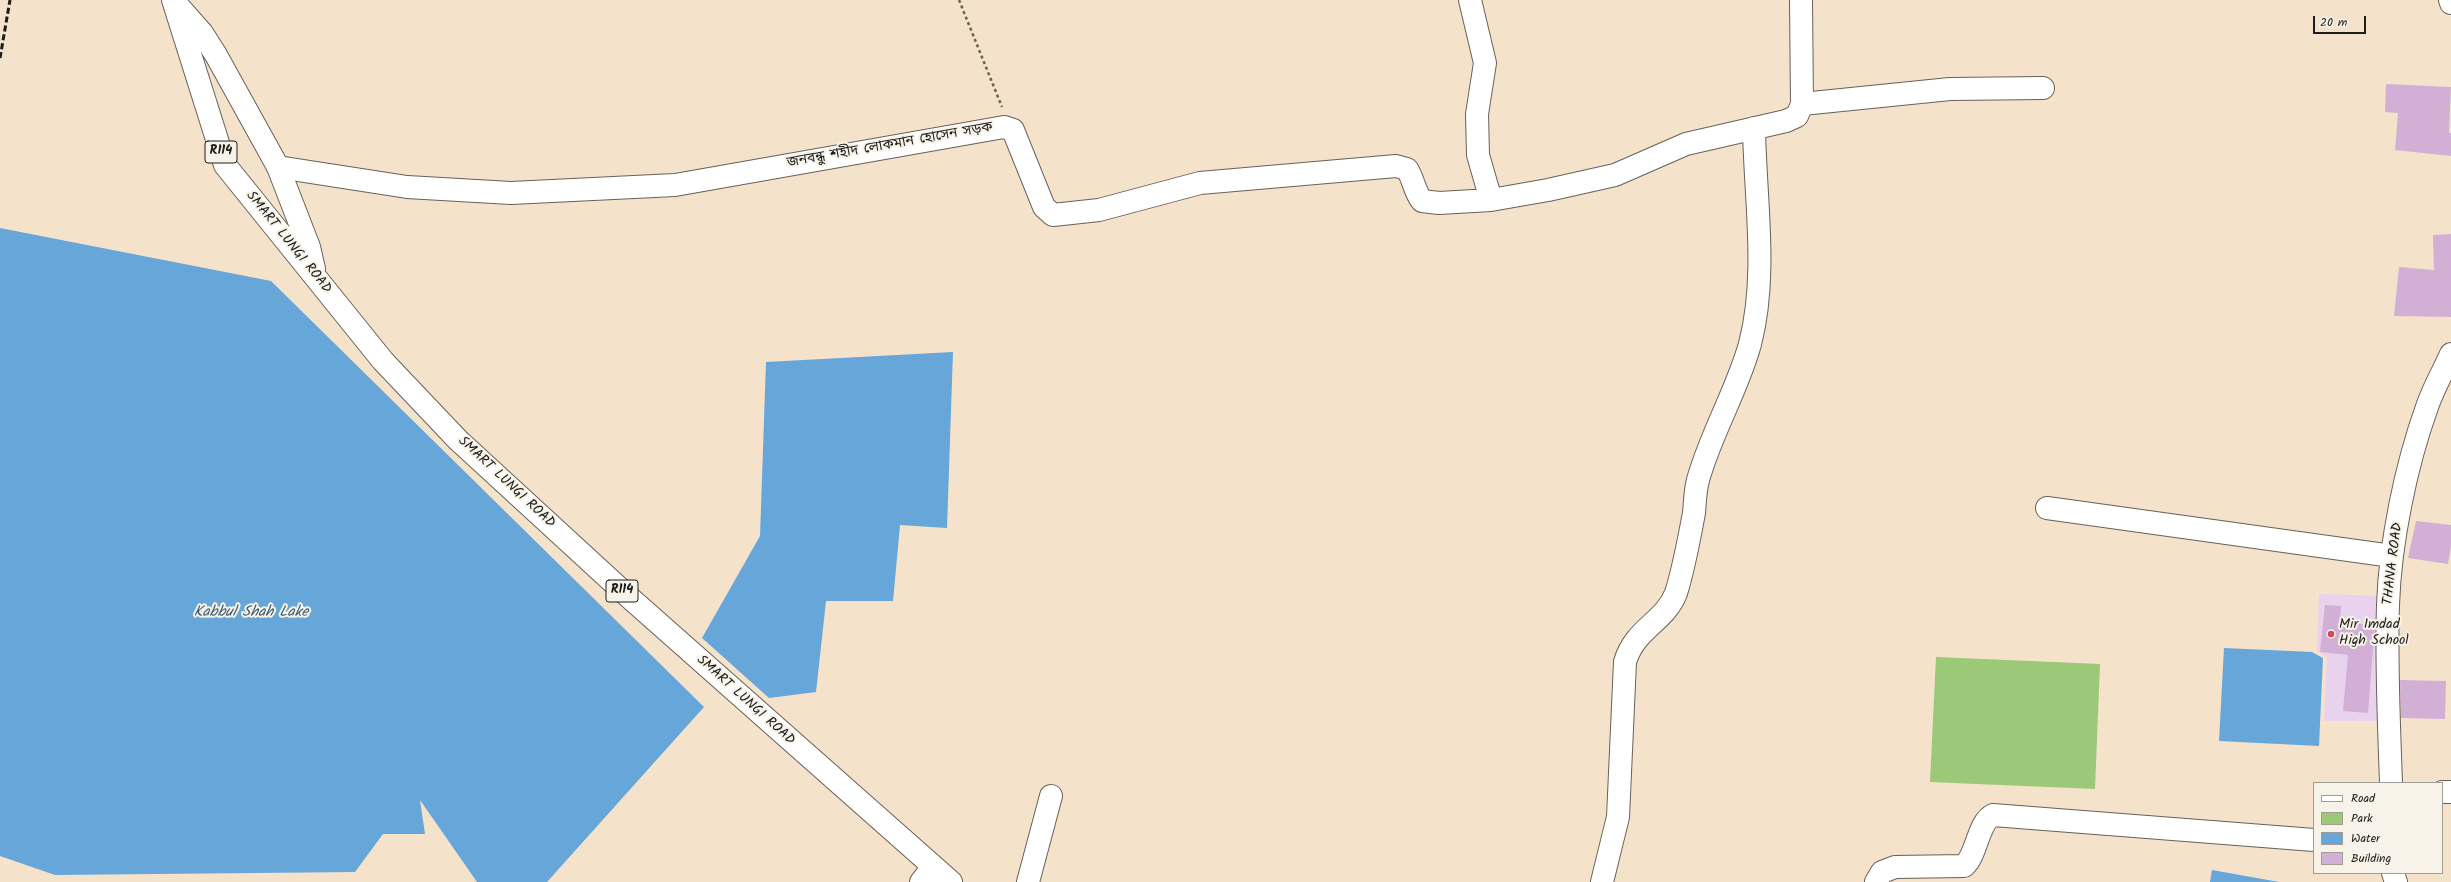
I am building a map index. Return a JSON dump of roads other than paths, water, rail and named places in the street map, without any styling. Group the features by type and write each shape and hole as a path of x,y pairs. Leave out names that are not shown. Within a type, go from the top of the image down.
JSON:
{"street":[{"name":"R114","path":"173,0 202,33 248,110 278,167 309,247 316,278"},
{"name":"SMART LUNGI ROAD","path":"173,0 225,165 383,362 458,440 927,874 950,882"},
{"path":"1470,0 1485,63 1477,114 1478,155 1490,200"},
{"path":"1801,0 1802,104 1950,89 2043,88"},
{"name":"জনবন্ধু শহীদ লোকমান হোসেন সড়ক","path":"278,167 407,187 511,193 675,185 996,128 1010,128 1013,130 1046,210 1053,215 1099,210 1200,183 1390,166 1407,169 1413,178 1416,193 1422,201 1439,203 1490,200 1548,190 1615,175 1686,144 1786,121 1797,116 1802,104"},
{"path":"1602,882 1618,817 1625,662 1633,642 1641,632 1668,610 1676,593 1693,514 1697,483 1705,454 1750,344 1758,298 1758,230 1754,128"},
{"name":"THANA ROAD","path":"2391,782 2387,689 2388,604 2392,556 2419,435 2427,406 2451,354"},
{"path":"2047,508 2392,556"},
{"path":"1028,882 1051,796"},
{"path":"1876,882 1882,872 1894,867 1964,866 1970,859 1986,821 1993,815 2313,840"}],"water":[{"name":"Kabbul Shah Lake","path":"0,228 271,281 704,707 547,882 477,882 420,800 425,834 383,834 355,872 55,875 0,856"},
{"path":"953,352 947,528 900,525 893,601 826,601 816,692 769,698 702,638 760,536 766,362"},
{"path":"2224,648 2312,652 2323,658 2319,746 2219,741"},
{"path":"2212,870 2279,882 2210,882"}],"railway":[{"path":"0,58 10,0"}],"place":[{"name":"Mir Imdad High School","path":"2331,634"}]}
